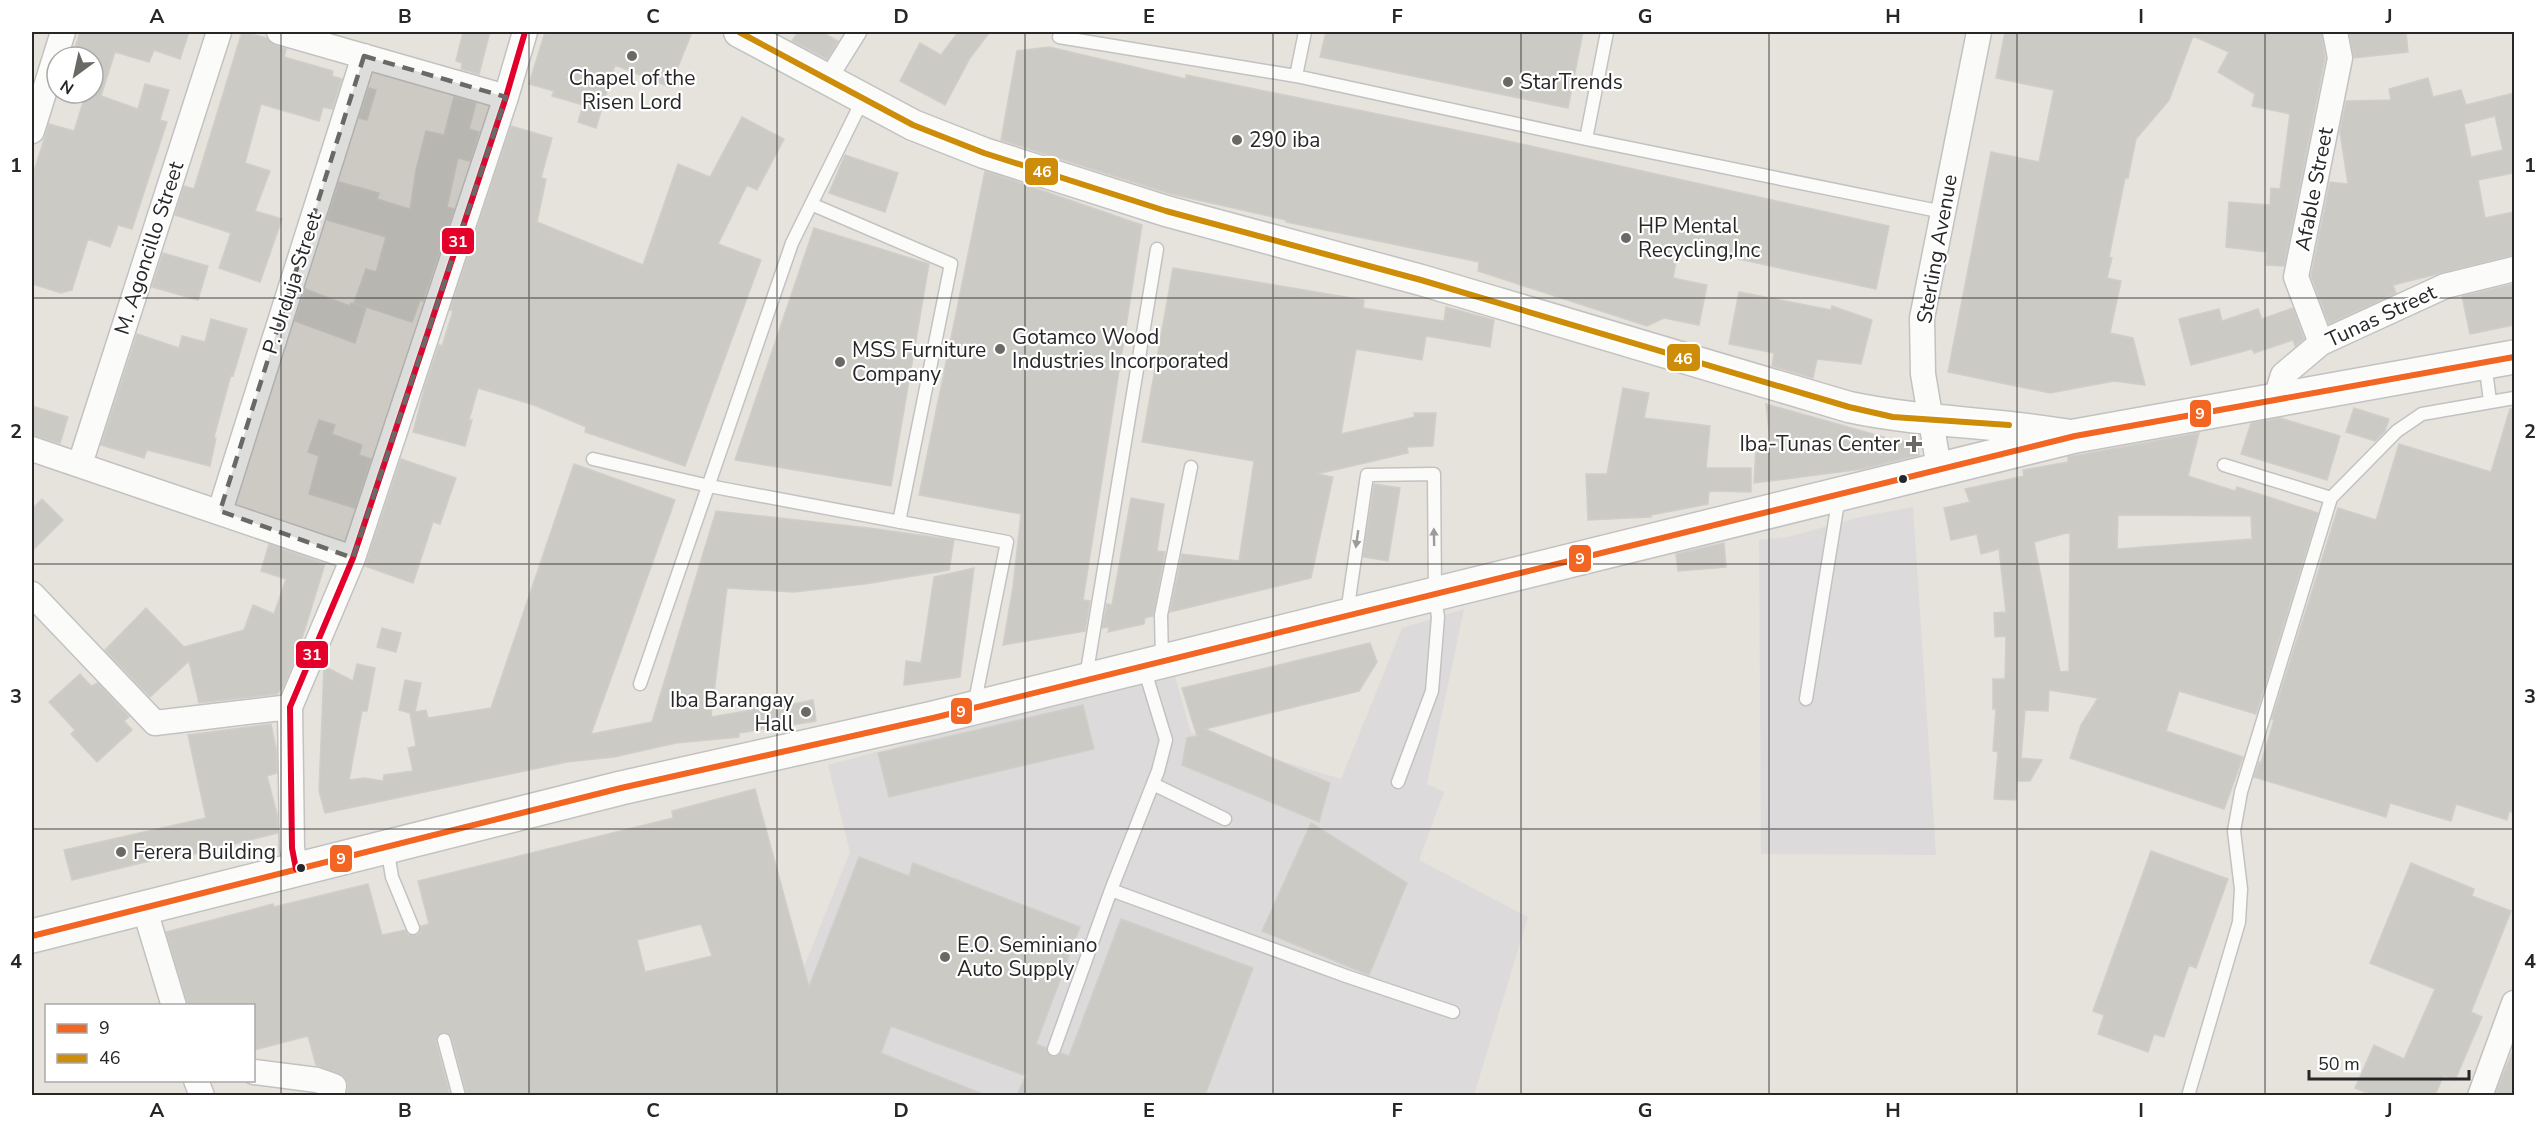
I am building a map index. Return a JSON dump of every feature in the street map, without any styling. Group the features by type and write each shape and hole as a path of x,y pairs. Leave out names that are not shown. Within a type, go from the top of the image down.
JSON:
{"main road":[{"path":"32,936 621,788 974,708 1435,596 1839,493 2075,436 2500,360"}],"street":[{"path":"32,131 63,32"},
{"name":"M. Agoncillo Street","path":"80,464 219,32"},
{"path":"279,32 506,96"},
{"path":"296,869 292,849 290,707 353,558 506,96 525,32"},
{"path":"739,32 913,125 984,153 1166,211 1421,280 1798,394 1893,417 2002,424 2075,436"},
{"path":"827,80 857,32"},
{"name":"Sterling Avenue","path":"1940,468 1923,374 1922,318 1979,32"},
{"name":"Afable Street","path":"2321,343 2296,277 2340,58 2335,32"},
{"name":"P. Urduja Street","path":"220,511 364,56"},
{"name":"Tunas Street","path":"2275,401 2283,375 2321,343 2445,286 2514,269"},
{"path":"32,449 353,558"},
{"path":"32,594 155,723 290,707"},
{"path":"144,907 174,1004"},
{"path":"2480,1095 2514,1004"},
{"path":"255,1072 316,1080 334,1086 332,1095"}],"lane":[{"path":"1296,76 1305,32"},
{"path":"1586,139 1607,32"},
{"path":"1059,37 1296,76 1586,139 1943,212"},
{"path":"640,684 792,243 863,99"},
{"path":"811,204 951,264 899,522"},
{"path":"1085,681 1157,249"},
{"path":"2490,400 2500,360"},
{"path":"2188,1095 2240,922 2241,889 2234,831 2241,792 2331,498 2397,431 2422,414 2490,400 2514,398"},
{"path":"593,459 709,486 1007,542 974,708"},
{"path":"2224,465 2331,498"},
{"path":"1054,1049 1111,890 1153,784 1166,740 1153,664 1191,467"},
{"path":"1346,617 1366,475 1434,474 1435,596 1438,617 1432,691 1398,782"},
{"path":"1806,699 1839,493"},
{"path":"1153,784 1225,819"},
{"path":"387,846 392,877 413,928"},
{"path":"1111,890 1346,976 1453,1012"},
{"path":"444,1040 459,1095"}],"highlighted area":[{"path":"364,56 506,97 353,558 220,511"}],"shaded area":[{"path":"1913,507 1936,855 1761,854 1759,540 1788,537 1860,517"},
{"path":"1464,609 1427,784 1444,792 1419,860 1528,917 1474,1095 752,1096 850,852 828,765 1174,672 1191,733 1341,779 1402,628"}],"building":[{"path":"80,32 189,32 180,59 154,50 149,62 115,52 105,83 105,45 76,45"},
{"path":"242,32 267,38 275,45 286,49 284,57 333,71 332,76 342,79 332,109 323,107 319,121 261,104 245,163 270,171 255,211 282,219 260,282 219,268 231,233 175,215 184,186 194,189"},
{"path":"463,32 490,32 479,74 461,69 462,63 456,61"},
{"path":"545,32 692,32 670,87 615,65 596,128 578,122 583,105 552,96 554,91 529,84"},
{"path":"798,32 822,32 838,41 827,59 792,41"},
{"path":"958,32 990,32 970,58 945,105 900,81 920,43 941,55"},
{"name":"StarTrends","path":"1326,32 1583,32 1568,108 1320,57"},
{"path":"2005,32 2321,32 2325,58 2284,266 2266,265 2267,252 2226,247 2229,202 2270,205 2271,188 2280,189 2290,114 2252,106 2255,94 2218,72 2229,52 2193,36 2169,100 2136,139 2128,178 2125,178 2107,278 2121,281 2110,333 2133,338 2145,385 2114,381 2050,393 1948,372 1991,152 2039,162 2054,90 1996,78"},
{"path":"2349,32 2406,32 2408,52 2354,58"},
{"path":"1049,47 1186,79 1186,75 1490,137 1889,226 1876,289 1679,246 1673,278 1707,285 1699,325 1664,318 1647,326 1478,271 1479,262 1286,222 1286,220 1171,194 1001,140 1017,51"},
{"path":"2428,78 2433,97 2461,90 2466,105 2514,93 2514,173 2478,180 2485,218 2514,212 2514,255 2393,285 2396,293 2329,324 2311,276 2330,182 2348,184 2340,132 2346,101 2391,100 2389,89","holes":["2495,116 2503,150 2471,157 2464,124"]},
{"path":"145,84 169,90 160,120 167,122 132,229 118,225 110,247 88,239 72,290 61,293 32,284 32,177 49,124 74,131 82,105 105,105 105,97 138,109"},
{"path":"369,88 376,90 367,120 359,118"},
{"path":"454,97 476,103 469,129 479,132 470,161 458,158 447,207 454,209 423,301 420,300 412,322 354,303 366,269 376,272 386,237 327,220 339,182 379,193 377,199 410,209 416,170 426,131 444,135"},
{"path":"742,117 784,139 757,190 747,185 718,244 761,260 685,466 585,432 586,427 534,405 478,388 465,446 413,432 426,383 439,345 442,346 453,311 450,310 511,126 552,138 541,178 546,179 537,222 643,265 678,164 710,177"},
{"path":"845,155 898,173 885,212 829,193"},
{"path":"985,171 1142,225 1083,600 1090,601 1085,631 1003,645 1013,587 1021,514 919,495"},
{"name":"MSS Furniture Company","path":"814,228 929,264 891,486 735,460"},
{"path":"163,253 208,266 198,300 152,287"},
{"path":"1173,268 1364,300 1363,308 1444,321 1446,307 1494,320 1490,347 1426,336 1422,360 1356,349 1341,434 1415,417 1414,413 1436,413 1433,446 1407,447 1408,453 1317,474 1333,477 1311,578 1170,612 1182,554 1239,561 1254,461 1142,442"},
{"path":"2514,284 2514,325 2470,334 2462,296"},
{"path":"305,289 350,306 351,303 366,308 355,343 295,321"},
{"path":"1739,292 1831,310 1832,306 1872,320 1861,364 1817,359 1813,378 1772,366 1774,353 1729,344"},
{"path":"2293,308 2304,339 2295,346 2293,340 2254,353 2252,349 2191,365 2179,319 2219,309 2222,321 2258,309 2262,319"},
{"path":"211,319 247,329 233,376 231,375 214,437 216,438 210,466 147,450 144,458 101,445 137,334 179,348 182,336 205,342"},
{"path":"1623,388 1649,393 1644,418 1710,426 1706,468 1751,468 1751,492 1709,491 1708,504 1651,515 1651,517 1588,520 1586,474 1607,474"},
{"path":"1766,404 1884,437 1885,443 1917,440 1919,455 1862,469 1754,483 1756,448 1771,448"},
{"path":"32,406 68,417 60,443 32,435"},
{"path":"2354,408 2389,419 2385,431 2375,441 2346,432"},
{"path":"2510,409 2514,409 2514,813 2509,811 2507,820 2456,804 2451,821 2390,803 2386,817 2254,777 2259,762 2261,763 2274,720 2272,719 2338,508 2376,520 2399,444 2491,472"},
{"path":"2280,418 2340,436 2327,480 2241,454 2251,423"},
{"path":"319,420 335,425 332,434 362,445 359,455 371,459 355,508 309,494 319,456 308,452"},
{"path":"2199,433 2188,476 2235,491 2237,487 2318,513 2256,714 2179,691 2166,731 2243,757 2224,809 2070,758 2081,725 2098,698 2049,690 2048,711 2025,710 2021,758 2042,760 2030,781 2017,781 2016,800 1994,799 1998,752 1993,751 1996,709 1993,709 1993,679 2005,679 2006,636 1995,637 1994,613 2006,612 1999,549 1981,554 1977,534 1951,540 1944,508 1970,502 1965,489 2024,476 2023,470 2068,462 2068,457","holes":["2118,515 2251,516 2252,539 2117,549","2070,532 2069,671 2060,672 2034,542"]},
{"path":"401,459 456,478 440,524 433,522 413,583 365,566"},
{"path":"574,464 675,500 591,734 652,722 716,511 954,540 949,570 865,584 794,592 727,588 711,717 752,710 750,702 783,703 784,706 813,700 816,721 739,733 739,737 676,743 614,757 567,762 325,813 319,791 324,666 353,681 357,664 375,668 367,711 362,711 349,780 364,778 383,781 384,775 413,771 408,748 416,746 410,713 399,710 405,680 421,683 415,712 426,710 428,718 491,708"},
{"path":"1374,484 1400,488 1388,561 1363,557"},
{"path":"1131,498 1164,504 1157,551 1165,552 1153,616 1145,618 1144,624 1108,632 1109,627 1102,628 1107,604 1112,605"},
{"path":"42,499 63,520 32,551 32,509"},
{"path":"1724,543 1726,567 1678,571 1676,554"},
{"path":"269,544 325,564 299,648 284,686 277,694 199,703 189,661 150,697 105,650 146,608 184,647 244,630 253,605 274,614 286,579 261,571"},
{"path":"974,568 960,677 904,685 906,661 921,663 934,577"},
{"path":"382,628 401,633 396,652 377,647"},
{"path":"1370,643 1377,662 1359,691 1205,729 1330,783 1319,822 1182,765 1187,738 1197,736 1182,688"},
{"path":"80,674 91,686 98,683 129,717 124,721 132,730 97,762 71,734 75,730 49,702"},
{"path":"1083,705 1094,749 889,797 878,753"},
{"path":"271,724 276,748 277,773 267,776 277,814 278,833 183,857 182,853 72,880 64,850 206,818 188,735"},
{"path":"755,789 809,987 859,857 909,876 913,863 1080,927 1036,1044 1046,1048 1051,1056 1056,1057 1061,1053 1069,1056 1121,919 1253,968 1205,1095 1017,1095 1026,1076 891,1026 881,1053 985,1095 467,1095 452,1038 446,1032 438,1035 436,1042 450,1095 347,1095 348,1083 344,1076 316,1065 308,1036 255,1050 255,1004 188,1004 166,932 273,904 274,907 368,884 382,935 405,930 408,935 416,936 420,933 421,926 429,924 418,881 673,818 672,811","holes":["701,924 712,956 645,972 637,940"]},
{"path":"1311,823 1407,883 1369,975 1262,931"},
{"path":"2151,851 2228,879 2196,968 2189,965 2164,1037 2154,1034 2148,1052 2098,1034 2104,1015 2093,1011"},
{"path":"2411,863 2474,889 2472,896 2511,911 2471,1012 2482,1017 2455,1080 2444,1075 2435,1095 2372,1095 2355,1088 2374,1045 2404,1059 2435,989 2370,963"},
{"path":"2514,1048 2514,1095 2495,1095 2505,1070"}],"transit line":[{"name":"31","path":"296,869 292,848 290,707 353,558 506,97 525,32"},
{"name":"46","path":"739,32 913,125 984,153 1166,211 1421,280 1849,407 1893,417 2009,425"},
{"name":"9","path":"32,936 621,788 933,718 2075,436 2514,357"}],"place":[{"name":"Chapel of the Risen Lord","path":"632,56"},
{"name":"StarTrends","path":"1508,82"},
{"name":"290 iba","path":"1237,140"},
{"name":"HP Mental Recycling,Inc","path":"1626,238"},
{"name":"Gotamco Wood Industries Incorporated","path":"1000,349"},
{"name":"MSS Furniture Company","path":"840,362"},
{"name":"Iba-Tunas Center","path":"1914,444"},
{"name":"Iba Barangay Hall","path":"806,712"},
{"name":"Ferera Building","path":"121,852"},
{"name":"E.O. Seminiano Auto Supply","path":"945,957"}]}
